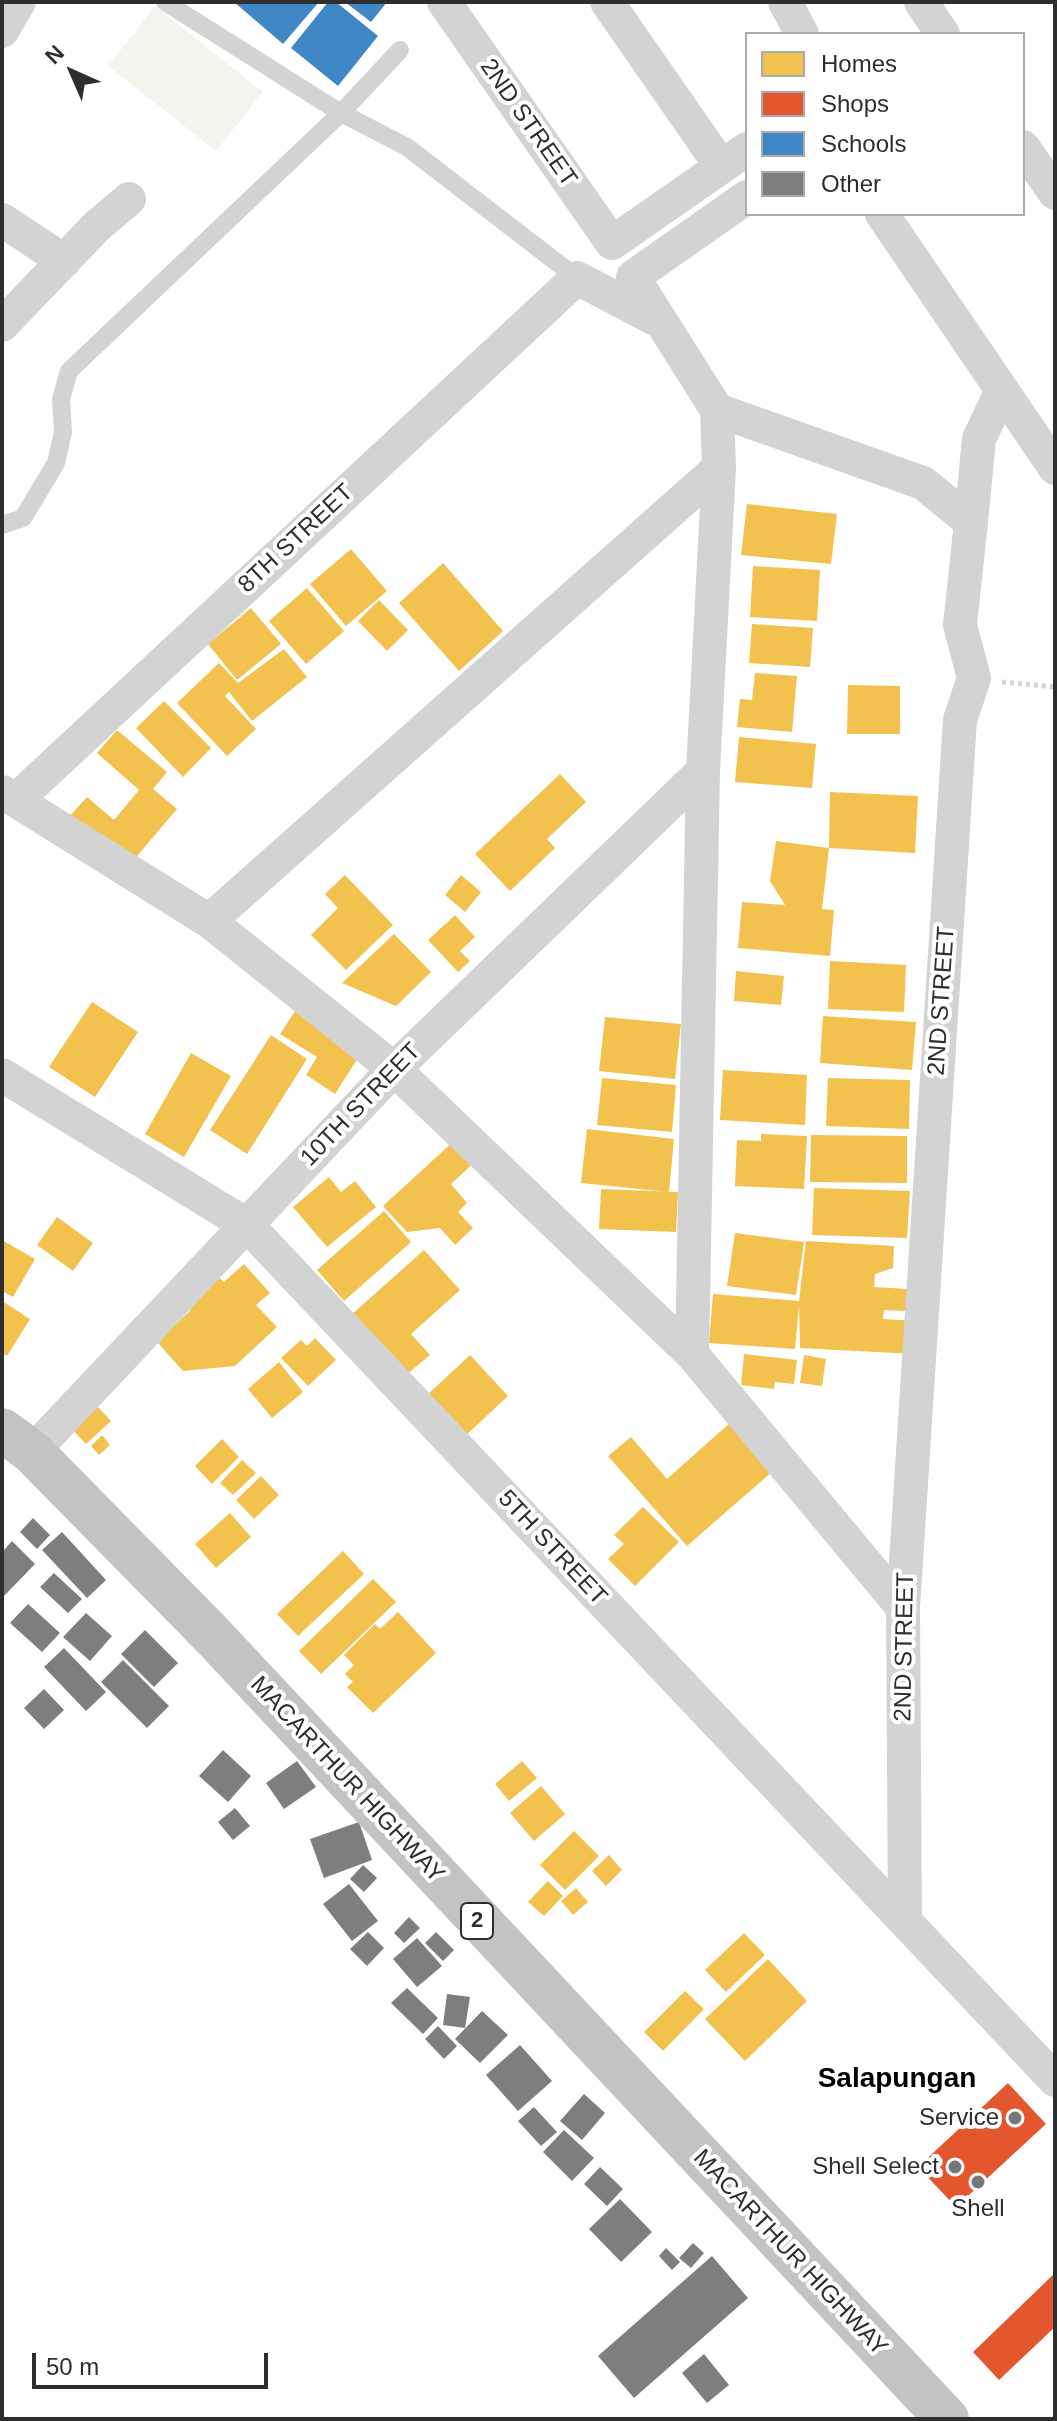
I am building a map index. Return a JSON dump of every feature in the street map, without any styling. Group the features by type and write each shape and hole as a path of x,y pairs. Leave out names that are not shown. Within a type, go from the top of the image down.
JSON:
{"highway":[{"name":"MACARTHUR HIGHWAY","path":"17,1441 212,1635 947,2419"}],"street":[{"path":"2,31 19,2"},
{"name":"2ND STREET","path":"444,2 612,243 734,157"},
{"path":"607,2 734,157"},
{"path":"785,2 801,32"},
{"path":"921,2 942,32"},
{"path":"1025,150 1055,193"},
{"path":"692,1354 703,771 719,468 717,410 633,277 745,198"},
{"path":"2,325 129,199"},
{"path":"883,216 1055,468"},
{"path":"2,220 64,261"},
{"path":"577,278 663,323"},
{"name":"8TH STREET","path":"9,796 577,278"},
{"path":"974,678 960,625 979,439 1002,390"},
{"path":"717,410 923,483 971,522"},
{"path":"209,921 719,468"},
{"name":"2ND STREET","path":"905,1920 903,1608 960,720 974,678"},
{"name":"10TH STREET","path":"17,1441 247,1225 394,1069 703,771"},
{"path":"9,796 209,921 394,1069 692,1354 903,1608"},
{"name":"5TH STREET","path":"2,1075 247,1225 1055,2080"}],"lane":[{"path":"165,2 341,113 407,147 577,278"},
{"path":"2,525 23,518 56,463 63,432 61,399 69,371 341,113 400,50"}],"path":[{"path":"974,678 1055,687"}],"shaded area":[{"path":"155,6 263,92 216,151 108,66"}],"building: Homes":[{"path":"747,504 837,514 831,564 741,555"},
{"path":"351,549 387,591 346,626 310,584"},
{"path":"443,563 503,631 459,671 399,603"},
{"path":"753,566 820,570 817,621 750,617"},
{"path":"307,588 344,631 306,664 269,621"},
{"path":"379,600 408,630 387,651 358,621"},
{"path":"251,608 281,644 237,680 208,644"},
{"path":"752,624 813,628 810,667 749,663"},
{"path":"284,649 307,677 252,721 229,692 225,696 256,729 227,756 177,703 219,663 238,683"},
{"path":"755,673 797,676 792,732 737,727 740,699 752,700"},
{"path":"848,685 900,686 900,734 847,734"},
{"path":"164,701 211,748 183,777 136,728"},
{"path":"117,730 167,772 153,789 177,809 126,869 67,819 87,797 114,820 139,790 97,753"},
{"path":"739,737 816,744 812,788 735,782"},
{"path":"560,774 586,802 547,839 555,848 510,891 475,854"},
{"path":"830,792 918,796 915,853 829,848"},
{"path":"776,841 829,848 822,909 834,910 830,956 738,948 742,902 785,905 770,881"},
{"path":"345,875 393,925 346,970 311,935 338,908 325,894"},
{"path":"461,875 481,892 465,912 445,895"},
{"path":"455,915 475,937 460,951 470,961 458,972 428,940"},
{"path":"394,934 431,972 396,1006 342,983"},
{"path":"830,961 906,965 904,1012 828,1009"},
{"path":"736,971 784,976 781,1005 734,1001"},
{"path":"92,1002 138,1032 95,1097 49,1067"},
{"path":"297,1008 363,1050 335,1094 306,1075 317,1057 280,1034"},
{"path":"823,1016 916,1022 912,1070 820,1063"},
{"path":"605,1017 681,1024 675,1079 599,1071"},
{"path":"271,1035 307,1059 247,1154 210,1130"},
{"path":"191,1053 231,1076 184,1157 145,1134"},
{"path":"723,1070 807,1075 805,1125 720,1120"},
{"path":"602,1078 676,1085 672,1132 597,1125"},
{"path":"828,1078 910,1080 909,1129 826,1126"},
{"path":"587,1129 674,1139 669,1192 581,1183"},
{"path":"761,1134 807,1136 804,1189 735,1186 737,1140 761,1141"},
{"path":"811,1135 907,1136 907,1183 810,1182"},
{"path":"456,1139 476,1161 451,1184 467,1203 458,1212 473,1228 455,1245 440,1228 407,1232 383,1206"},
{"path":"329,1177 341,1192 355,1181 376,1207 327,1247 293,1207"},
{"path":"814,1188 910,1191 907,1238 812,1235"},
{"path":"601,1189 678,1192 676,1232 599,1229"},
{"path":"384,1211 411,1242 344,1301 317,1270"},
{"path":"57,1217 93,1243 73,1271 37,1245"},
{"path":"735,1233 804,1242 796,1295 727,1286"},
{"path":"2,1240 35,1259 13,1297 2,1291"},
{"path":"806,1241 894,1246 893,1268 875,1274 874,1287 908,1289 907,1311 884,1310 883,1319 916,1321 915,1354 800,1348 799,1305 795,1349 709,1343 713,1294 799,1301"},
{"path":"424,1250 460,1290 411,1334 430,1355 405,1376 350,1316"},
{"path":"244,1264 270,1293 256,1305 277,1327 235,1366 183,1371 157,1342 191,1310 185,1304 216,1275 224,1282"},
{"path":"2,1301 30,1319 7,1356 2,1353"},
{"path":"315,1338 336,1360 308,1386 281,1358 301,1340 307,1346"},
{"path":"744,1354 797,1360 794,1384 775,1382 774,1389 741,1385"},
{"path":"470,1355 508,1396 462,1439 424,1398"},
{"path":"804,1355 826,1359 822,1386 800,1383"},
{"path":"279,1362 303,1392 272,1418 248,1389"},
{"path":"96,1405 111,1421 86,1444 71,1428"},
{"path":"731,1422 773,1471 687,1546 608,1456 631,1437 667,1479"},
{"path":"102,1435 110,1445 99,1455 91,1446"},
{"path":"222,1439 239,1457 212,1484 195,1466"},
{"path":"242,1460 256,1473 233,1495 220,1483"},
{"path":"261,1476 279,1495 254,1519 236,1500"},
{"path":"643,1507 679,1542 635,1586 608,1559 624,1544 614,1535"},
{"path":"230,1513 251,1537 216,1568 195,1544"},
{"path":"343,1551 364,1574 298,1636 277,1614"},
{"path":"373,1579 396,1602 321,1674 299,1651"},
{"path":"398,1612 436,1653 373,1713 347,1687 353,1682 345,1674 354,1665 344,1655 375,1624 380,1629"},
{"path":"522,1761 537,1778 509,1801 495,1784"},
{"path":"541,1786 565,1814 534,1841 510,1813"},
{"path":"574,1831 599,1856 565,1890 540,1865"},
{"path":"609,1855 622,1870 606,1886 592,1871"},
{"path":"548,1881 563,1896 544,1916 528,1902"},
{"path":"576,1888 588,1902 573,1915 561,1901"},
{"path":"744,1933 765,1955 726,1992 705,1970"},
{"path":"768,1959 807,2001 745,2061 705,2019"},
{"path":"685,1991 704,2009 663,2051 644,2032"}],"building: Shops":[{"path":"1008,2083 1046,2124 956,2207 918,2167"},
{"path":"1055,2273 1055,2327 999,2380 973,2352"}],"building: Schools":[{"path":"234,2 319,2 283,44"},
{"path":"328,2 336,2 378,36 338,86 291,48"},
{"path":"345,2 387,2 371,22"}],"building: Other":[{"path":"33,1518 50,1535 37,1549 20,1532"},
{"path":"62,1532 106,1580 87,1598 42,1550"},
{"path":"12,1541 35,1564 4,1596 2,1552"},
{"path":"54,1573 82,1599 68,1613 40,1587"},
{"path":"28,1604 60,1633 42,1652 10,1623"},
{"path":"86,1613 112,1636 90,1661 63,1637"},
{"path":"145,1630 178,1663 154,1687 121,1654"},
{"path":"64,1648 106,1692 86,1711 44,1667"},
{"path":"123,1660 169,1706 147,1728 101,1682"},
{"path":"44,1689 64,1710 44,1729 24,1708"},
{"path":"223,1750 251,1776 228,1802 199,1776"},
{"path":"297,1761 316,1787 284,1809 266,1783"},
{"path":"235,1808 250,1826 233,1840 218,1822"},
{"path":"359,1822 372,1860 324,1878 310,1839"},
{"path":"363,1865 377,1878 364,1892 350,1879"},
{"path":"349,1884 378,1921 352,1941 323,1904"},
{"path":"409,1917 420,1928 404,1943 394,1933"},
{"path":"368,1932 384,1948 367,1966 350,1949"},
{"path":"436,1932 454,1950 443,1961 425,1943"},
{"path":"417,1938 442,1966 417,1987 393,1959"},
{"path":"407,1988 438,2018 423,2034 391,2003"},
{"path":"447,1994 470,1997 465,2028 443,2025"},
{"path":"482,2011 508,2035 480,2063 455,2039"},
{"path":"438,2026 457,2046 444,2059 425,2039"},
{"path":"520,2045 552,2081 518,2111 486,2075"},
{"path":"584,2094 605,2113 582,2140 560,2121"},
{"path":"534,2107 557,2132 541,2146 518,2121"},
{"path":"564,2130 594,2158 572,2181 543,2152"},
{"path":"600,2167 623,2189 607,2206 584,2184"},
{"path":"620,2199 652,2232 621,2262 589,2229"},
{"path":"693,2243 704,2253 691,2268 679,2258"},
{"path":"666,2248 680,2262 672,2270 659,2256"},
{"path":"712,2256 748,2298 634,2398 598,2356"},
{"path":"704,2354 729,2385 707,2403 682,2373"}],"place":[{"name":"Service","path":"1015,2118"},
{"name":"Shell Select","path":"955,2167"},
{"name":"Shell","path":"978,2182"}],"district":[{"name":"Salapungan","path":"897,2079"}]}
